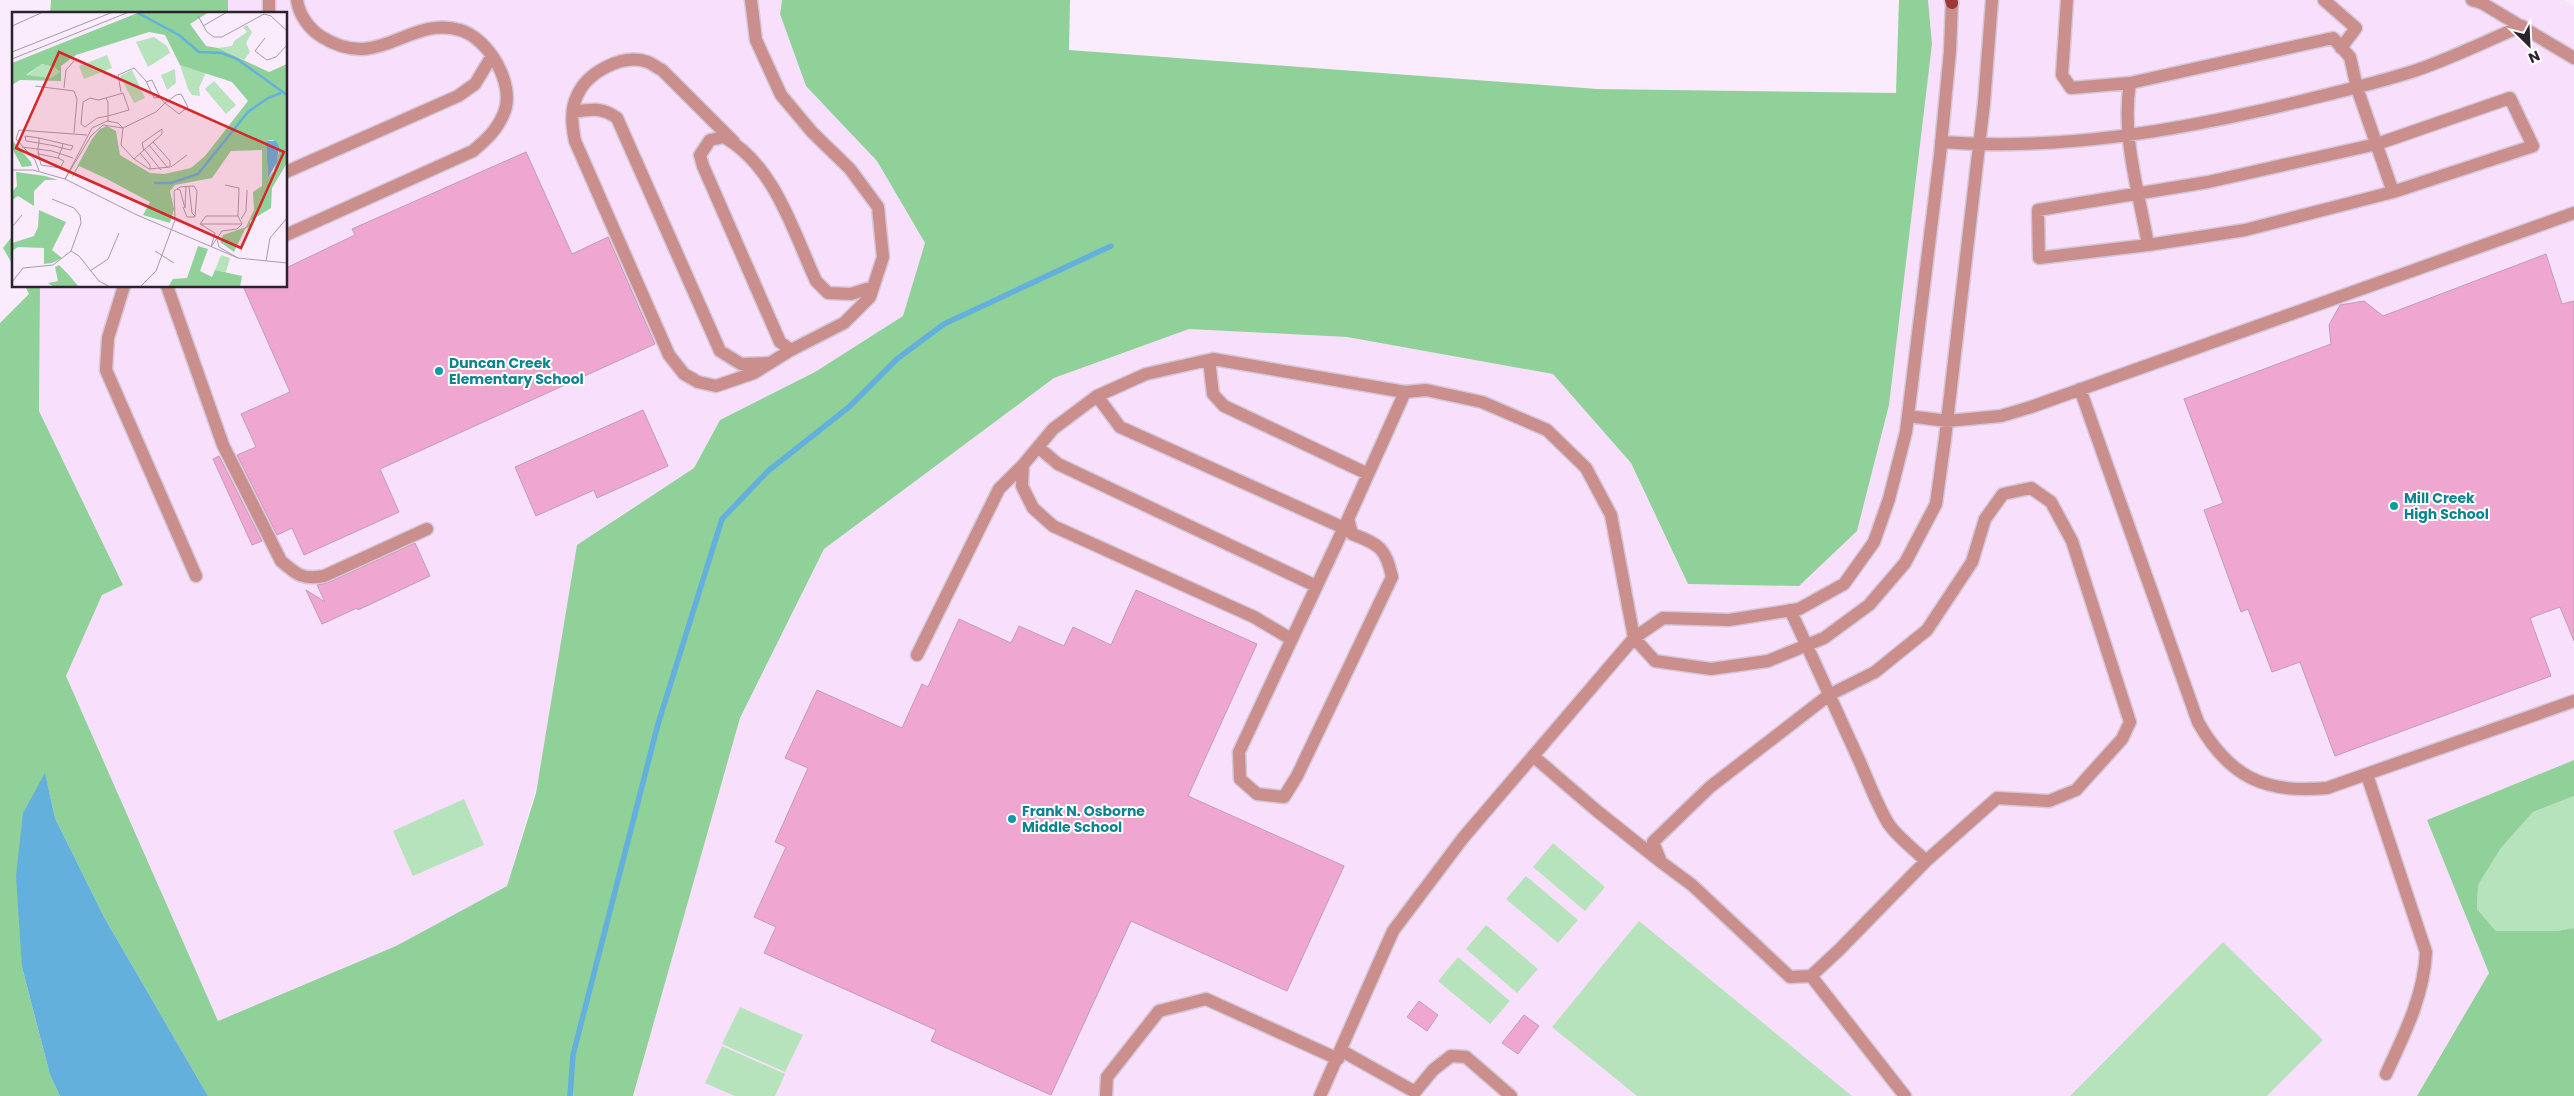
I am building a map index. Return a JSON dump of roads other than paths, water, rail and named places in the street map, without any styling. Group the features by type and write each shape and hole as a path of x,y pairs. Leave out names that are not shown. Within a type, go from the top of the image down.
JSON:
{"street":[{"path":"288,234 474,151 495,132 505,111 504,76 480,41 460,30 434,28 366,50 349,48 330,42 315,33 305,21 297,0"},
{"path":"734,142 662,70 648,62 629,61 608,66 589,78 576,96 571,121 575,141 669,355 684,374 698,382 716,386 754,373 791,350 844,323 870,297 883,257 878,207 850,169 812,132 781,95 756,40 751,0"},
{"path":"917,655 999,489 1023,465 1053,429 1097,396 1146,374 1208,360 1319,375 1405,392 1426,390 1482,402 1548,430 1586,468 1610,515 1634,638 1655,661 1711,669 1768,661 1824,638 1869,605 1905,563 1936,504 1979,145 1992,0"},
{"path":"2067,0 2062,76 2071,88 2130,83 2333,38 2350,57 2358,88 2393,192"},
{"path":"2324,0 2356,28 2341,48"},
{"path":"2472,0 2482,3 2574,58"},
{"path":"1320,1096 1340,1055 1393,931 1463,838 1634,638 1663,618 1729,620 1799,609 1844,584 1874,542 1889,499 1906,432 1941,142 1950,51 1952,1"},
{"path":"1941,142 1979,145 2046,144 2128,135 2217,121 2358,88 2414,71 2522,26"},
{"path":"288,171 458,96 475,84 492,56"},
{"path":"2130,83 2126,108 2128,135 2148,245"},
{"path":"2510,98 2533,146 2393,192 2245,230 2148,245 2039,258 2038,210 2208,182 2377,144 2510,98"},
{"path":"573,112 592,109 606,110 617,118 720,351 741,364 771,363"},
{"path":"791,350 780,342 700,155 710,140 724,137 741,146 766,174 816,281 828,293 851,294 873,287"},
{"path":"1908,416 1947,422 2001,416 2574,213"},
{"path":"123,288 108,338 106,370 196,576"},
{"path":"168,288 223,445 281,561 292,571 308,579 324,576 427,528"},
{"path":"1208,360 1213,394 1224,406 1368,474"},
{"path":"2080,389 2198,722 2210,743 2223,759 2238,771 2277,789 2297,791 2327,788 2574,701"},
{"path":"1097,396 1120,427 1346,524 1352,534 1377,543 1388,558 1392,577 1284,797 1257,794 1240,779 1239,752 1346,524 1405,392"},
{"path":"1038,447 1058,464 1316,586"},
{"path":"1023,465 1022,486 1033,508 1053,526 1254,617 1291,639"},
{"path":"1533,756 1597,811 1661,862 1692,886 1790,978 1811,976 1926,861 1997,798 2049,801 2076,790 2122,738 2130,722 2072,541 2051,502 2031,488 2004,494 1985,519 1972,562 1927,630 1875,672 1829,695 1710,787 1653,842 1661,862"},
{"path":"1790,610 1889,824 1926,861"},
{"path":"2366,774 2426,952 2425,976 2413,1015 2386,1074"},
{"path":"1811,976 1905,1096"},
{"path":"1106,1096 1107,1077 1159,1010 1206,1000 1340,1055 1417,1094 1432,1070 1451,1056 1466,1057 1511,1096"}],"water":[{"path":"45,773 55,818 104,917 208,1096 60,1096 50,1075 22,967 16,876 23,813"}],"waterway":[{"path":"570,1096 573,1055 658,724 722,519 768,471 849,407 897,359 944,324 1111,246"}],"place":[{"name":"Duncan Creek Elementary School","path":"439,371"},
{"name":"Mill Creek High School","path":"2394,506"},
{"name":"Frank N. Osborne Middle School","path":"1012,819"}]}
